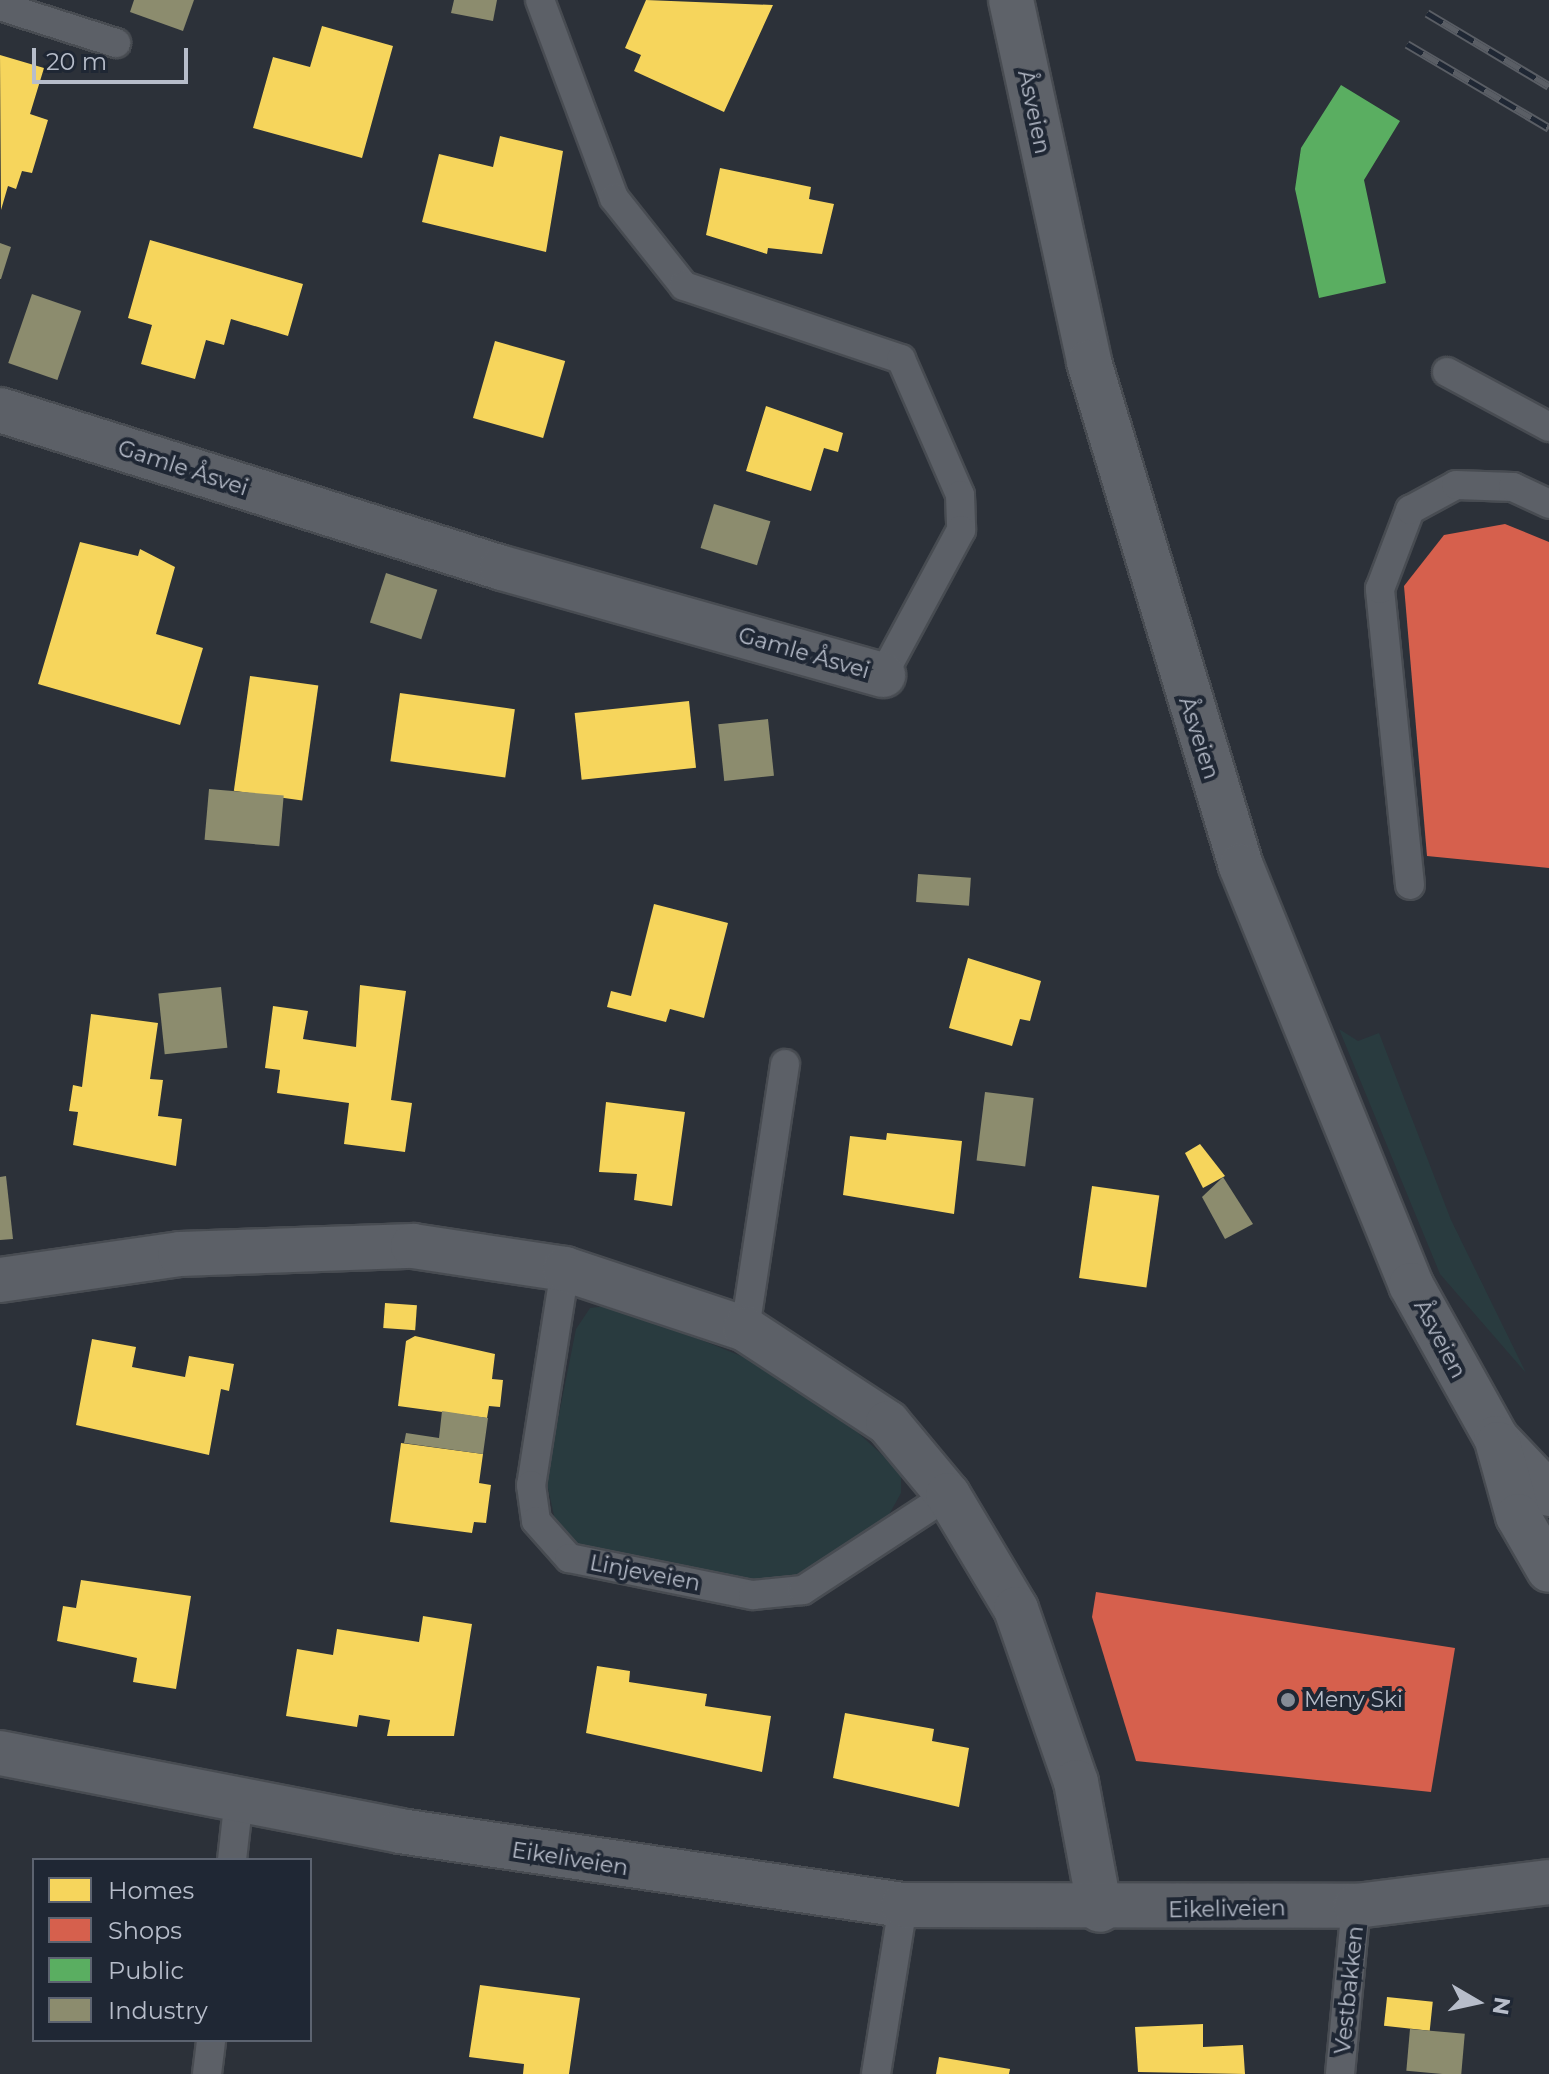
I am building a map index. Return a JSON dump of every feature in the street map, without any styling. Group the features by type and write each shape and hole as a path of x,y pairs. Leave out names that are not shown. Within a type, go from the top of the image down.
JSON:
{"main road":[{"name":"Åsveien","path":"1011,0 1089,362 1241,866 1369,1194 1496,1438 1518,1516 1549,1570"},
{"name":"Åsveien","path":"1496,1438 1549,1494"}],"street":[{"name":"Gamle Åsvei","path":"0,410 502,568 883,675"},
{"path":"0,1280 180,1254 304,1246 413,1246 565,1269 745,1329 888,1423 948,1495 1016,1609 1076,1782 1100,1910"},
{"name":"Eikeliveien","path":"0,1753 663,1874 903,1905 1100,1910 1356,1906 1549,1882"}],"lane":[{"name":"Gamle Åsvei","path":"540,0 614,198 684,286 901,359 960,495 961,530 883,675"},
{"path":"0,6 116,43"},
{"path":"1447,372 1549,427"},
{"path":"1410,885 1380,589 1410,510 1456,485 1513,487 1549,504"},
{"path":"745,1329 785,1064"},
{"name":"Linjeveien","path":"565,1269 531,1485 536,1521 569,1558 753,1595 803,1590 948,1495"},
{"path":"232,1858 239,1798"},
{"path":"876,2074 903,1905"},
{"name":"Vestbakken","path":"1340,2074 1356,1906"},
{"path":"207,2074 211,2042"}],"shaded area":[{"path":"1339,1029 1358,1041 1379,1033 1451,1220 1526,1373 1440,1274"},
{"path":"615,1305 773,1369 843,1419 901,1472 901,1493 885,1522 789,1579 748,1582 583,1548 558,1534 546,1479 576,1329 590,1308"}],"building: Homes":[{"path":"646,0 773,5 724,112 634,71 641,55 625,48"},
{"path":"322,26 393,46 362,158 253,128 273,57 310,67"},
{"path":"0,55 44,68 30,114 48,120 32,173 22,171 16,189 8,186 1,210"},
{"path":"500,136 563,151 546,252 422,222 439,154 493,167"},
{"path":"720,168 811,187 809,199 834,204 822,254 768,248 767,254 706,235"},
{"path":"150,240 303,284 288,336 231,319 224,345 206,340 195,379 141,364 152,325 128,318"},
{"path":"495,341 565,361 543,438 473,418"},
{"path":"766,406 843,433 838,452 824,448 811,491 746,471"},
{"path":"80,542 138,556 140,549 175,567 156,634 203,648 180,725 38,684"},
{"path":"250,676 318,686 302,800 234,791"},
{"path":"400,693 515,709 505,777 390,761"},
{"path":"689,701 696,768 582,780 575,713"},
{"path":"654,904 728,923 704,1018 670,1009 666,1022 607,1007 611,991 631,996"},
{"path":"968,958 1041,981 1030,1021 1020,1019 1012,1046 949,1028"},
{"path":"360,985 406,991 391,1100 412,1103 405,1152 344,1144 349,1103 277,1093 280,1070 265,1068 273,1006 308,1011 303,1039 356,1047"},
{"path":"91,1014 158,1023 150,1079 163,1080 158,1116 182,1119 176,1166 73,1145 78,1112 69,1111 73,1085 82,1087"},
{"path":"606,1102 685,1112 672,1206 634,1200 637,1174 599,1172"},
{"path":"887,1133 962,1141 954,1214 843,1195 850,1136 886,1140"},
{"path":"1200,1144 1225,1176 1203,1188 1185,1153"},
{"path":"1092,1186 1159,1195 1146,1288 1079,1278"},
{"path":"385,1303 417,1305 415,1330 383,1328"},
{"path":"415,1336 495,1354 492,1379 503,1380 500,1407 489,1406 487,1418 398,1406 406,1341"},
{"path":"92,1339 136,1347 132,1367 185,1377 189,1356 234,1364 229,1391 221,1389 209,1455 76,1425"},
{"path":"401,1443 483,1454 479,1483 491,1485 486,1523 474,1522 472,1533 390,1522"},
{"path":"81,1580 191,1596 176,1689 133,1682 137,1658 57,1641 63,1606 76,1608"},
{"path":"423,1616 472,1624 454,1736 387,1736 390,1720 359,1715 357,1727 286,1716 297,1649 333,1655 337,1629 419,1642"},
{"path":"597,1666 630,1671 629,1682 707,1694 705,1706 771,1716 762,1772 586,1733"},
{"path":"845,1713 934,1729 932,1741 969,1748 959,1807 833,1778"},
{"path":"480,1985 580,1998 569,2074 523,2074 524,2064 469,2057"},
{"path":"1387,1997 1433,2002 1430,2031 1384,2026"},
{"path":"1203,2024 1203,2047 1243,2045 1245,2074 1138,2072 1135,2027"},
{"path":"939,2057 1010,2069 1009,2074 936,2074"}],"building: Shops":[{"path":"1505,524 1549,542 1549,868 1427,856 1404,586 1444,535"},
{"path":"1096,1592 1455,1648 1431,1792 1136,1761 1092,1617"}],"building: Public":[{"path":"1341,85 1400,121 1364,180 1386,283 1319,298 1295,189 1301,148"}],"building: Industry":[{"path":"134,0 194,0 183,31 130,12"},
{"path":"454,0 497,0 493,21 451,13"},
{"path":"0,243 11,247 1,279 0,279"},
{"path":"32,294 81,311 57,380 8,363"},
{"path":"714,504 770,521 757,565 701,548"},
{"path":"386,573 437,590 421,639 370,622"},
{"path":"768,719 774,776 724,781 718,724"},
{"path":"209,789 284,796 279,846 205,840"},
{"path":"918,874 971,878 969,906 916,902"},
{"path":"221,987 227,1048 165,1054 158,994"},
{"path":"985,1092 1034,1098 1025,1166 977,1160"},
{"path":"6,1176 13,1239 0,1240 0,1177"},
{"path":"1223,1177 1253,1224 1225,1239 1202,1197"},
{"path":"442,1411 488,1418 483,1454 404,1443 406,1433 439,1438"},
{"path":"1410,2029 1465,2034 1461,2074 1406,2071"}],"railway":[{"path":"1427,13 1549,86"},
{"path":"1407,44 1549,128"}],"place":[{"name":"Meny Ski","path":"1288,1700"}]}
